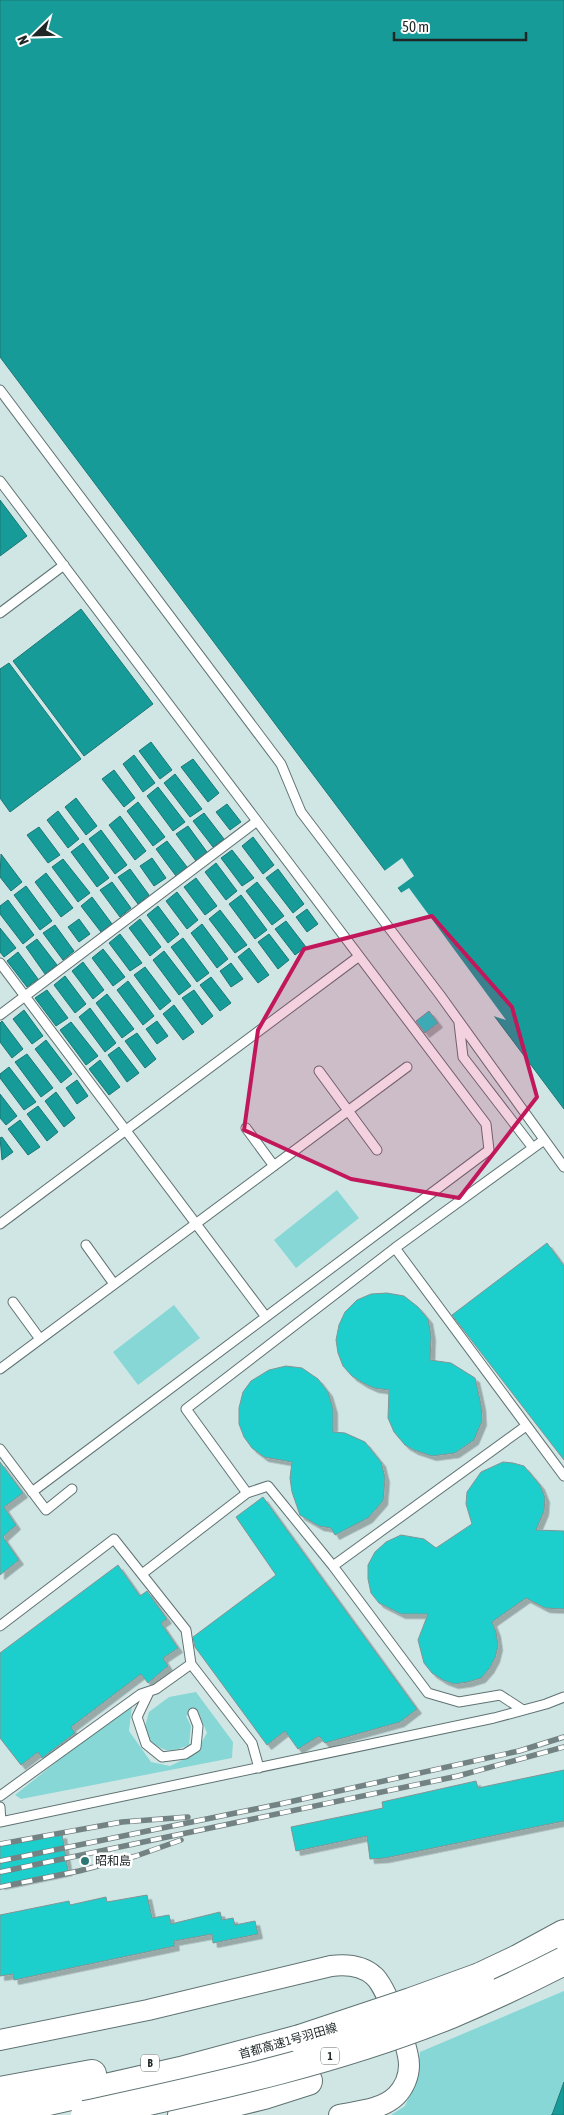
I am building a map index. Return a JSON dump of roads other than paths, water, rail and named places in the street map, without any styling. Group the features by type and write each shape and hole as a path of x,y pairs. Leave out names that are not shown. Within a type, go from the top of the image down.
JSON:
{"highway":[{"name":"首都高速1号羽田線","path":"0,2112 181,2071 300,2039 411,2002 480,1976 518,1959 564,1934"},
{"name":"首都高速1号羽田線","path":"85,2115 215,2086 385,2038 450,2015 564,1960"},
{"path":"182,2115 264,2095 308,2081 355,2062 450,2015"},
{"name":"B","path":"0,2091 230,2048 300,2039"}],"street":[{"path":"0,2040 148,2010 331,1966 345,1965 358,1967 373,1975 384,1989 407,2052 408,2070 401,2090 390,2101 376,2107 339,2115"}],"lane":[{"path":"0,390 281,764 301,812 459,1021 564,1167"},
{"path":"0,481 486,1124 489,1150 32,1492"},
{"path":"0,613 64,565"},
{"path":"0,1015 257,821"},
{"path":"0,1224 358,956"},
{"path":"0,964 266,1317"},
{"path":"459,1021 463,1057 534,1148"},
{"path":"0,1369 407,1067"},
{"path":"319,1071 377,1150"},
{"path":"246,1128 274,1166"},
{"path":"247,1493 186,1409 395,1248 544,1140"},
{"path":"86,1245 114,1284"},
{"path":"395,1248 564,1476"},
{"path":"13,1302 40,1339"},
{"path":"332,1566 526,1426"},
{"path":"0,1449 46,1510 72,1489"},
{"path":"142,1574 247,1493 268,1486 332,1566 428,1693 459,1702 500,1695 523,1710"},
{"path":"0,1626 114,1539 186,1630 192,1664 252,1743 259,1768"},
{"path":"0,1796 141,1694 156,1689 192,1664"},
{"path":"148,1692 137,1717 146,1744 162,1757 185,1754 196,1747 198,1726 193,1713"},
{"path":"0,1807 0,1822 494,1718 564,1697"}],"railway":[{"path":"0,1861 280,1804 519,1751 564,1737"},
{"path":"0,1872 458,1776 564,1747"},
{"path":"0,1844 122,1822 188,1817"},
{"path":"0,1887 79,1871 136,1856 181,1840"}],"place":[{"name":"昭和島","path":"85,1861"}]}
